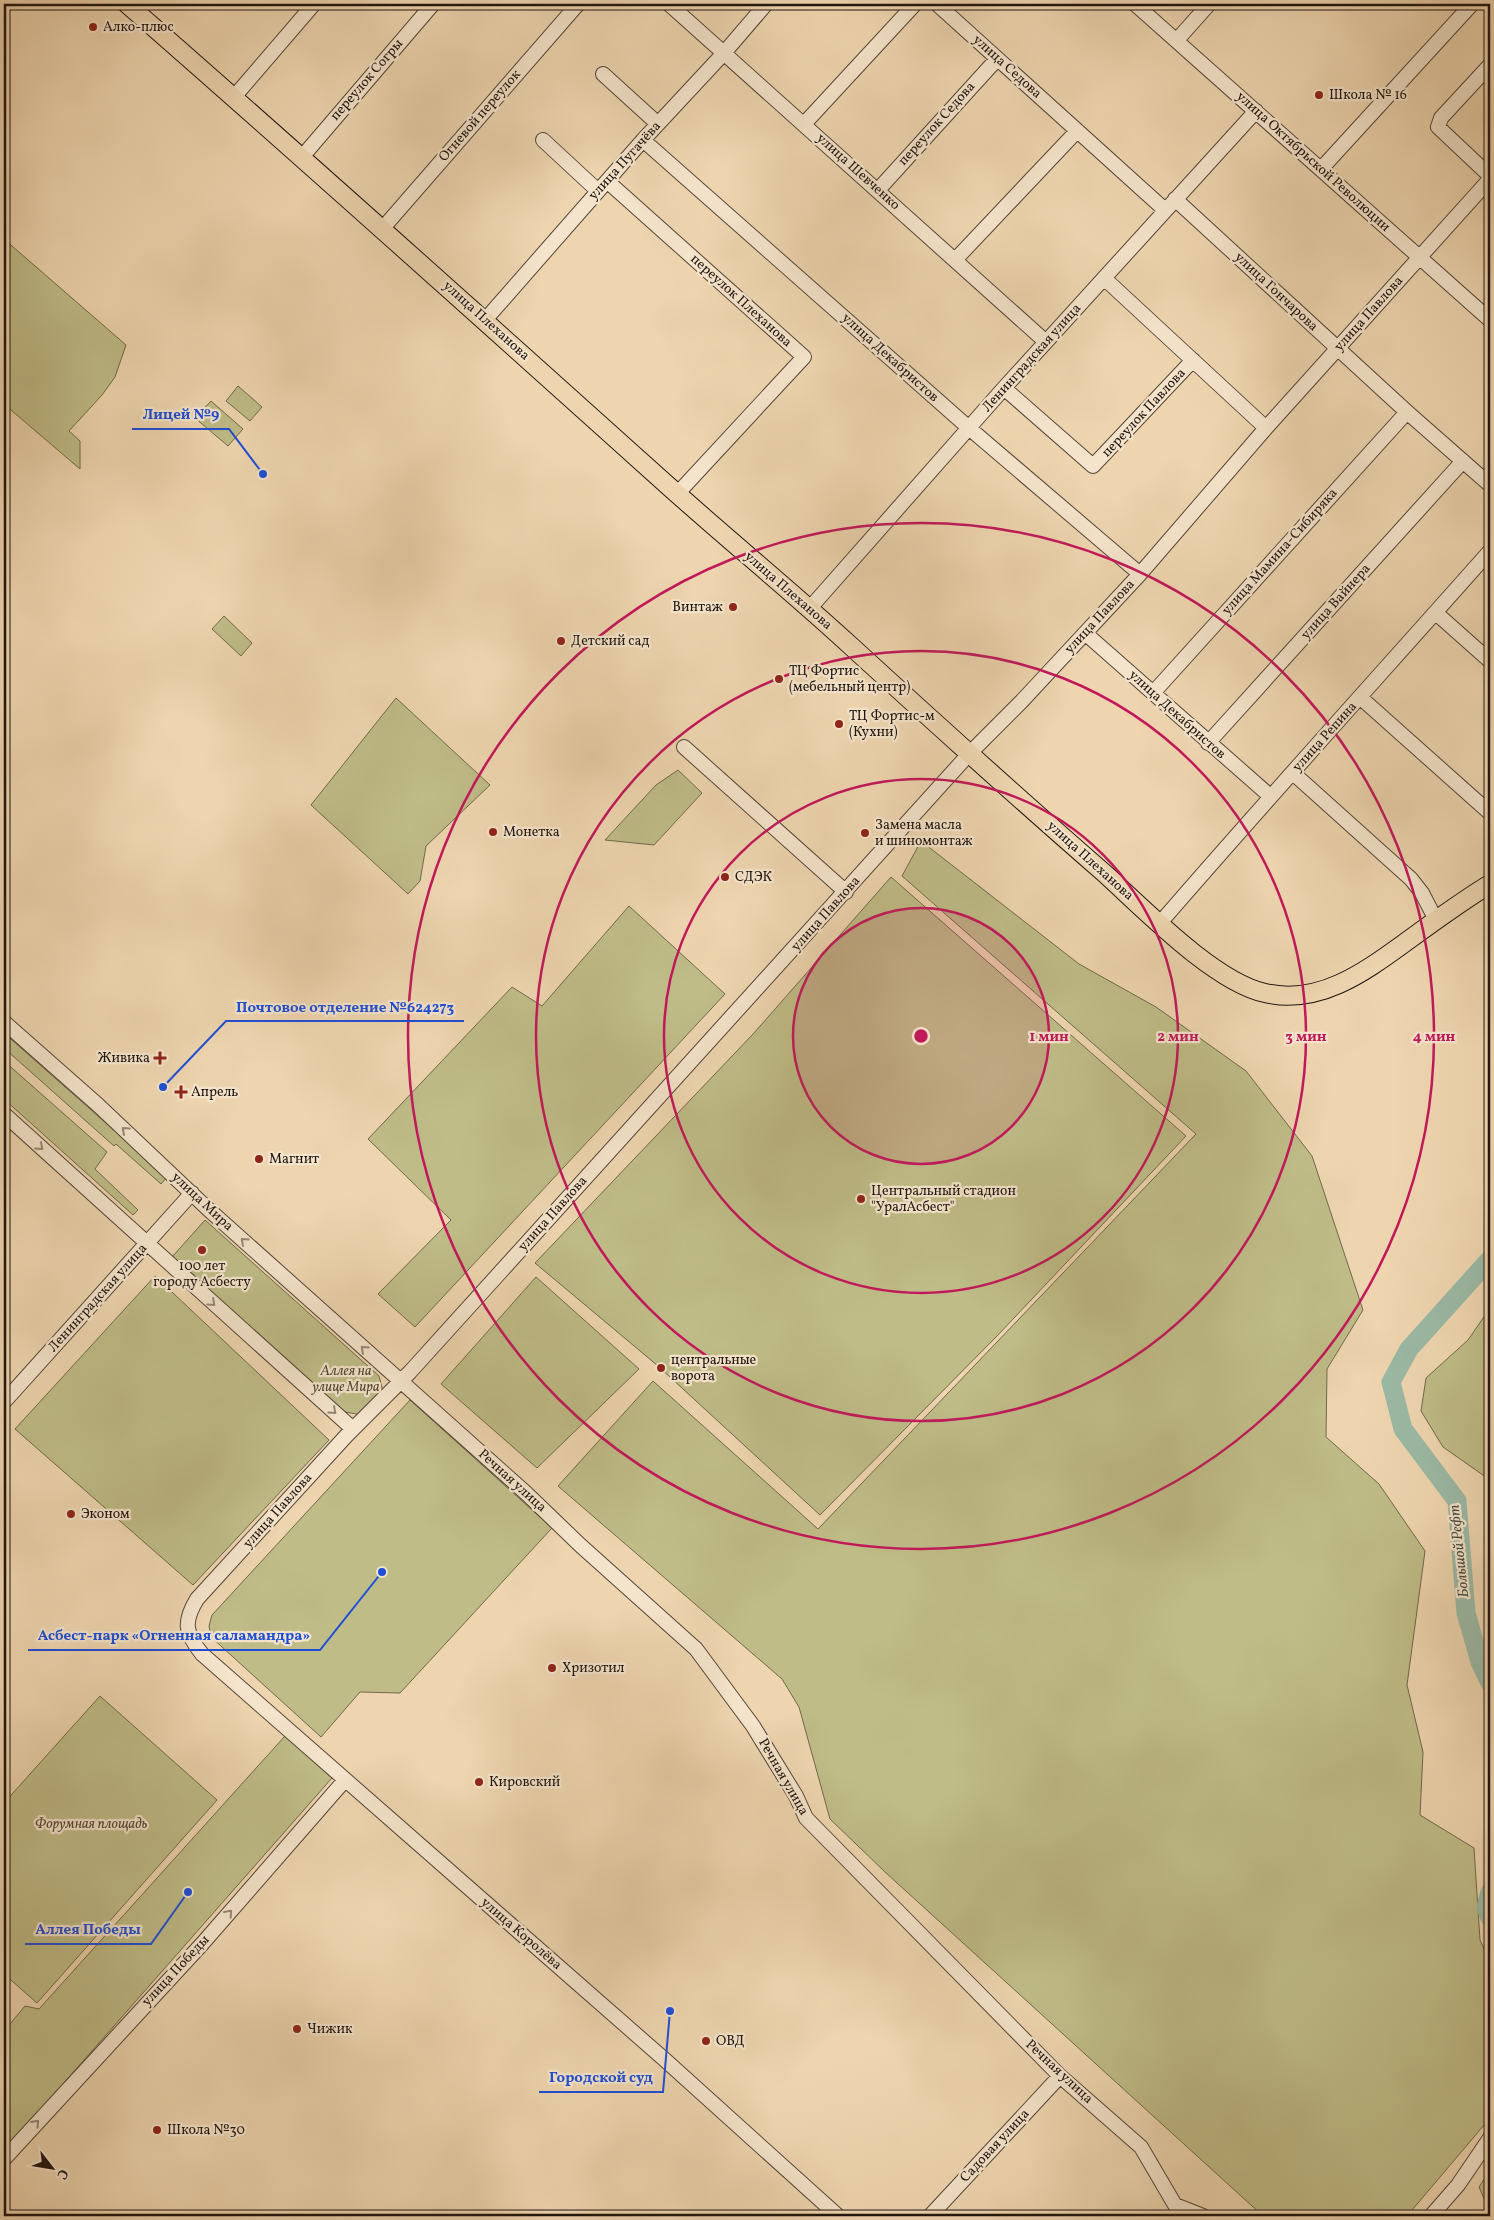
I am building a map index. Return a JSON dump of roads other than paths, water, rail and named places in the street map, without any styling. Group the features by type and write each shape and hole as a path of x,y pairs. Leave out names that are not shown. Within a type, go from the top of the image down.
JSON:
{"main road":[{"name":"улица Плеханова","path":"127,4 383,228 677,494 810,608 969,754 1160,923 1225,976 1261,993 1281,996 1308,994 1345,983 1382,960 1436,920 1490,884"}],"street":[{"path":"234,97 314,4"},
{"name":"переулок Согры","path":"302,157 433,4"},
{"name":"Огневой переулок","path":"383,228 578,4"},
{"name":"улица Шевченко","path":"669,4 1046,342"},
{"name":"улица Пугачёва","path":"485,320 602,186 724,53 766,4"},
{"path":"804,124 915,4"},
{"name":"улица Седова","path":"937,4 1165,210"},
{"name":"улица Октябрьской Революции","path":"1136,4 1490,320"},
{"path":"1177,40 1209,4"},
{"path":"1321,169 1472,4"},
{"name":"переулок Седова","path":"878,190 997,59"},
{"path":"1490,65 1441,118 1438,127 1490,178"},
{"path":"603,74 658,124"},
{"name":"Ленинградская улица","path":"810,608 1004,388 1256,111"},
{"path":"956,260 1077,131"},
{"path":"543,140 602,186"},
{"name":"улица Декабристов","path":"643,140 969,428 1140,574"},
{"name":"улица Павлова","path":"202,1654 191,1640 188,1629 188,1614 197,1599 353,1429 401,1382 969,754 1140,574 1266,428 1490,178"},
{"name":"переулок Плеханова","path":"602,186 804,357 677,494"},
{"name":"улица Гончарова","path":"1175,199 1407,412 1490,485"},
{"path":"1105,279 1266,428"},
{"name":"переулок Павлова","path":"1004,388 1093,466 1193,360"},
{"name":"улица Мамина-Сибиряка","path":"1153,693 1407,412"},
{"name":"улица Вайнера","path":"1208,744 1463,462"},
{"name":"улица Репина","path":"1160,923 1270,796 1361,698 1490,551"},
{"path":"1436,612 1490,661"},
{"name":"улица Декабристов","path":"1085,633 1208,744 1270,796"},
{"path":"1361,698 1490,813"},
{"path":"684,746 846,892"},
{"path":"1293,773 1411,879 1422,893 1436,920"},
{"name":"улица Мира","path":"4,1022 401,1382"},
{"path":"4,1114 353,1429"},
{"name":"Ленинградская улица","path":"4,1402 192,1193"},
{"name":"Речная улица","path":"401,1382 526,1493 580,1545 696,1649 753,1726 796,1796 806,1818 1060,2076 1140,2146 1174,2205 1203,2216"},
{"name":"улица Королёва","path":"202,1654 664,2059 838,2216"},
{"name":"улица Победы","path":"4,2159 202,1944 345,1780"},
{"name":"Садовая улица","path":"930,2216 1060,2076"},
{"path":"1431,2216 1458,2185 1490,2138"}],"waterway":[{"name":"Большой Рефт","path":"1490,1259 1409,1349 1391,1382 1403,1429 1457,1501 1466,1613 1480,1662 1490,1683"},
{"name":"Большой Рефт","path":"1490,1892 1486,1907 1490,1918"}],"place":[{"name":"Алко-плюс","path":"93,27"},
{"name":"Школа № 16","path":"1319,95"},
{"name":"Лицей №9","path":"263,474"},
{"name":"Винтаж","path":"733,607"},
{"name":"Детский сад","path":"561,641"},
{"name":"ТЦ Фортис (мебельный центр)","path":"779,679"},
{"name":"ТЦ Фортис-м (Кухни)","path":"839,724"},
{"name":"Монетка","path":"493,832"},
{"name":"Замена масла и шиномонтаж","path":"865,833"},
{"name":"СДЭК","path":"725,877"},
{"name":"Живика","path":"160,1058"},
{"name":"Почтовое отделение №624273","path":"163,1087"},
{"name":"Апрель","path":"181,1092"},
{"name":"Магнит","path":"259,1159"},
{"name":"Центральный стадион \"УралАсбест\"","path":"861,1199"},
{"name":"100 лет городу Асбесту","path":"202,1250"},
{"name":"центральные ворота","path":"661,1368"},
{"name":"Эконом","path":"71,1514"},
{"name":"Асбест-парк «Огненная саламандра»","path":"382,1572"},
{"name":"Хризотил","path":"552,1668"},
{"name":"Кировский","path":"479,1782"},
{"name":"Аллея Победы","path":"188,1892"},
{"name":"Городской суд","path":"670,2011"},
{"name":"Чижик","path":"297,2029"},
{"name":"ОВД","path":"706,2041"},
{"name":"Школа №30","path":"157,2130"}],"park label":[{"name":"Аллея на улице Мира","path":"346,1379"},
{"name":"Форумная площадь","path":"91,1824"}]}
